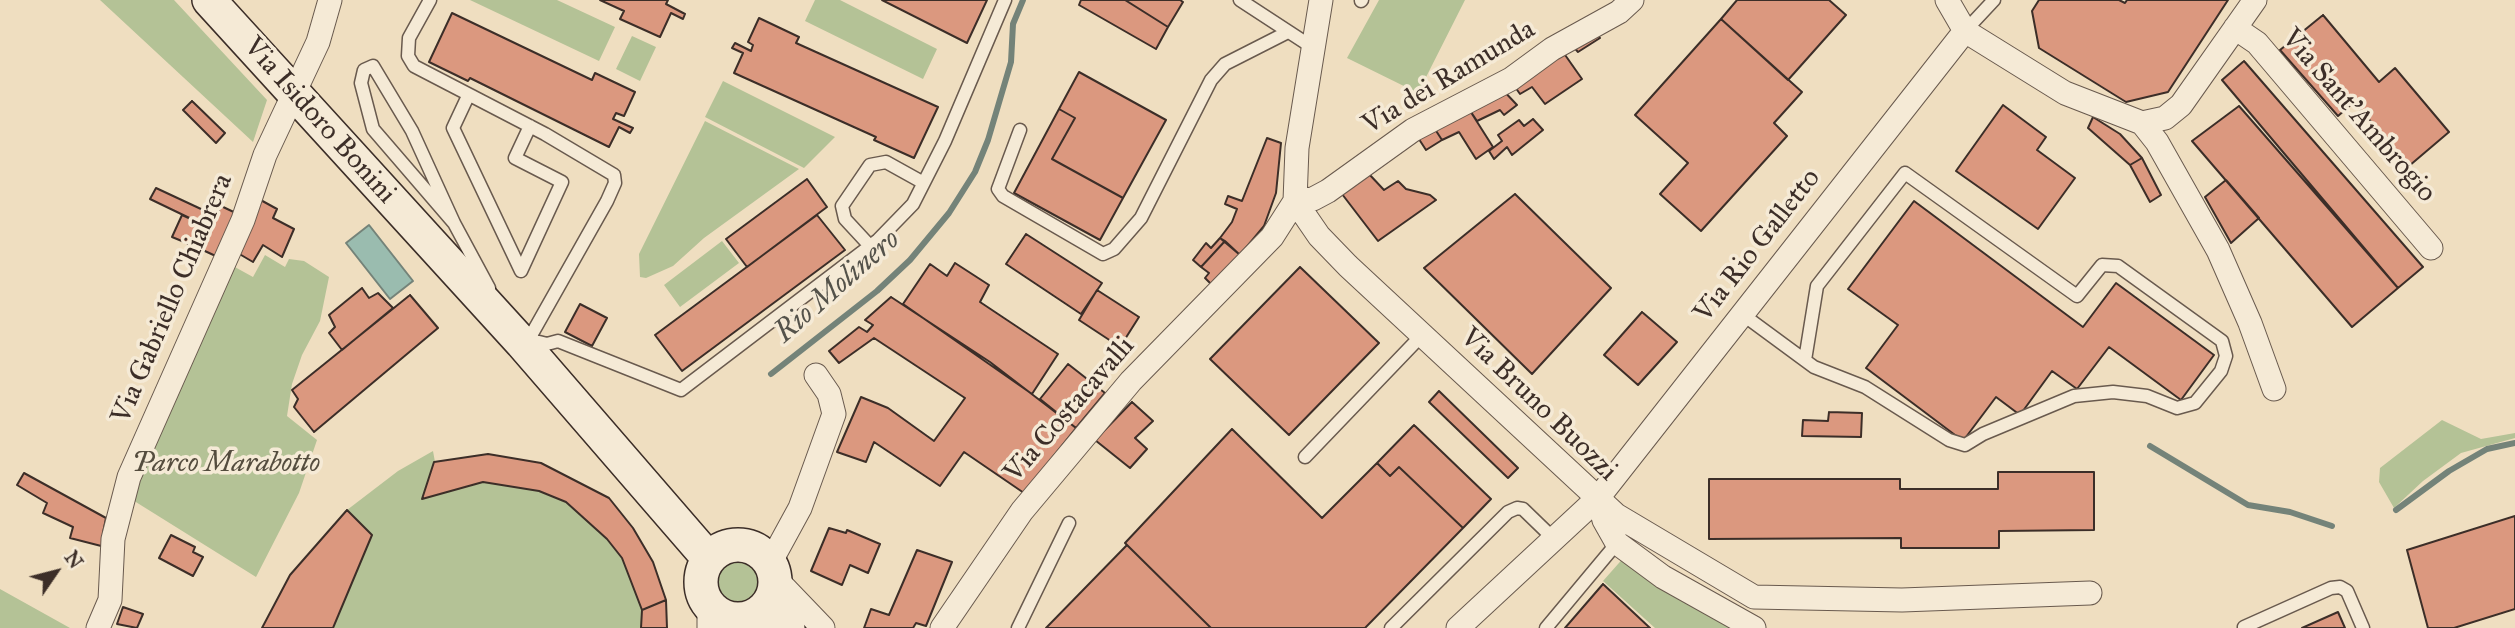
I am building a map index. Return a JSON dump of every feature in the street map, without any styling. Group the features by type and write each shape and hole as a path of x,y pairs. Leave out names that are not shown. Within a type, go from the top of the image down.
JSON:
{"street":[{"name":"Via Isidoro Bonini","path":"209,0 292,94 442,232 526,341 709,559"},
{"name":"Via Gabriello Chiabrera","path":"98,628 110,600 113,539 130,477 243,220 253,186 292,94 318,42 330,0"},
{"path":"1295,201 1297,148 1321,0"},
{"name":"Via dei Ramunda","path":"1295,201 1313,199 1328,191 1413,130 1511,79 1552,49 1619,12 1632,0"},
{"path":"1947,0 1965,31 2065,93 2142,123 2157,142 2218,250 2250,323 2274,389"},
{"name":"Via Sant'Ambrogio","path":"2142,123 2165,118 2181,105 2255,0"},
{"name":"Via Sant'Ambrogio","path":"2235,27 2257,43 2431,248"},
{"name":"Via Rio Galletto","path":"1458,628 1598,498 1965,31"},
{"name":"Via Costacavalli","path":"942,628 1022,511 1131,381 1262,248 1295,201"},
{"name":"Via Bruno Buozzi","path":"1295,201 1319,236 1598,498 1604,520 1617,543 1663,577 1754,628"},
{"path":"764,603 834,414 830,394 816,374"},
{"path":"1598,498 1616,515 1754,597 1902,600 2090,593"},
{"path":"764,603 761,552 748,546 734,545 720,549 709,559 704,567 702,586 709,616 764,603 823,628"}],"lane":[{"path":"430,0 410,38 408,56 414,66 601,165 614,175 615,183 526,341 547,344 558,341 681,390 870,247 913,204 945,141 1005,0"},
{"path":"1240,0 1312,47"},
{"path":"1965,31 1994,0"},
{"path":"1020,130 999,189 1003,196 1103,254 1114,249 1141,218 1211,80 1225,64 1288,32"},
{"path":"373,66 412,131 442,232 373,129 361,83 364,70 373,66"},
{"path":"468,96 453,128 521,271 562,182 515,158 530,127"},
{"path":"870,247 845,219 842,206 870,165 886,162 922,182"},
{"path":"1742,314 1814,367 1865,387 1949,440 1965,445 1983,434 2074,396 2113,392 2147,396 2177,408 2195,403 2221,370 2226,356 2222,341 2118,266 2102,265 2077,296 1905,173 1817,286 1805,360"},
{"path":"1305,457 1422,335"},
{"path":"1391,628 1508,512 1517,508 1523,509 1554,539"},
{"path":"1018,628 1069,523"},
{"path":"1546,628 1617,543"},
{"path":"2244,627 2331,588 2340,587 2347,591 2363,628"}],"green space":[{"path":"100,0 174,0 267,100 253,142"},
{"path":"470,0 557,0 615,27 599,61"},
{"path":"815,0 840,0 937,49 923,79 805,21"},
{"path":"1379,0 1465,0 1418,93 1347,58"},
{"path":"632,36 656,47 640,81 616,69"},
{"path":"723,81 835,137 804,168 705,117"},
{"path":"705,121 799,169 704,238 673,266 646,278 640,277 639,254"},
{"path":"722,241 739,263 680,307 664,285"},
{"name":"Parco Marabotto","path":"265,255 285,267 289,259 304,261 329,277 320,321 302,355 292,384 287,416 317,440 299,493 256,577 131,499 233,266 253,277"},
{"path":"2442,420 2481,439 2515,433 2515,438 2461,453 2423,481 2394,508 2379,482 2380,468"},
{"path":"433,451 435,462 541,463 609,498 633,528 653,562 667,628 262,628 290,575 347,510 398,471"},
{"path":"1626,555 1745,628 1655,628 1603,581"},
{"path":"738,558 755,565 762,582 755,599 738,606 721,599 714,582 721,565"},
{"path":"0,589 70,628 0,628"}],"shaded area":[{"path":"369,225 413,281 390,299 346,243"}],"building":[{"path":"600,0 668,0 666,4 685,14 683,19 671,13 660,37 620,19 624,11"},
{"path":"882,0 987,0 967,43"},
{"path":"1081,0 1125,0 1168,27 1156,49 1079,5"},
{"path":"1125,0 1180,0 1183,2 1168,27"},
{"path":"1737,0 1829,0 1846,15 1788,80 1721,19"},
{"path":"2039,0 2119,0 2125,3 2127,0 2228,0 2168,92 2126,102 2039,48 2032,11"},
{"path":"452,13 592,80 595,73 635,92 624,116 616,113 613,119 633,128 630,133 619,127 609,147 470,78 468,81 429,62"},
{"path":"2323,15 2379,82 2395,68 2449,132 2409,166 2354,102 2338,116 2280,50"},
{"path":"759,18 799,37 796,43 938,107 914,158 874,140 876,137 734,73 743,53 732,48 735,43 751,51 753,45 748,42"},
{"path":"1721,19 1802,92 1774,123 1787,136 1701,231 1660,194 1688,163 1635,115"},
{"path":"1594,30 1600,38 1578,52 1572,45"},
{"path":"1563,52 1582,79 1545,104 1532,87 1520,94 1513,84"},
{"path":"2244,61 2423,267 2398,288 2222,80"},
{"path":"1079,72 1166,120 1123,198 1052,159 1075,118 1059,109"},
{"path":"1501,88 1517,105 1504,115 1500,110 1477,121 1467,106"},
{"path":"192,101 225,133 216,143 183,110"},
{"path":"2003,105 2046,137 2037,150 2075,178 2038,229 1956,171"},
{"path":"1467,106 1493,147 1476,159 1459,132 1442,140 1431,123"},
{"path":"2239,106 2398,288 2352,327 2192,141"},
{"path":"1059,109 1075,118 1052,159 1123,198 1100,240 1014,193"},
{"path":"2093,117 2120,134 2142,158 2130,165 2088,128"},
{"path":"1533,119 1543,130 1512,155 1507,147 1494,159 1489,151 1502,141 1498,135 1519,120 1524,126"},
{"path":"1431,123 1442,140 1426,150 1415,133"},
{"path":"1267,138 1281,143 1276,193 1264,226 1240,255 1220,238 1232,222 1237,209 1225,204 1228,196 1242,201"},
{"path":"2142,158 2161,195 2150,202 2130,165"},
{"path":"1369,174 1384,190 1398,181 1406,189 1430,195 1436,200 1378,241 1342,194"},
{"path":"807,179 827,207 747,267 726,239"},
{"path":"2226,180 2259,218 2231,243 2205,197"},
{"path":"156,188 216,216 221,206 240,215 220,258 194,246 204,225 150,199"},
{"path":"1515,194 1611,288 1532,374 1424,268"},
{"path":"257,198 277,209 273,218 294,229 282,257 263,245 253,262 236,252"},
{"path":"1914,201 2083,327 2116,283 2214,355 2181,400 2109,347 2077,389 2052,371 2020,415 1996,397 1963,441 1866,368 1898,325 1848,289"},
{"path":"182,215 204,225 194,246 172,237"},
{"path":"817,215 845,250 682,371 655,335"},
{"path":"1026,234 1102,283 1081,314 1006,264"},
{"path":"1220,238 1225,241 1201,267 1193,260 1206,243 1211,248"},
{"path":"1225,241 1240,255 1212,285 1205,278 1209,273 1201,267"},
{"path":"955,263 989,285 980,302 1058,354 1032,394 903,304 930,264 947,276"},
{"path":"1300,267 1379,343 1289,435 1210,359"},
{"path":"362,288 369,298 378,293 393,308 342,350 329,333 335,327 329,315"},
{"path":"1097,290 1139,317 1120,347 1079,320"},
{"path":"410,295 438,328 314,432 294,407 298,399 292,390"},
{"path":"891,297 990,362 1076,428 1024,493 964,452 940,486 874,442 866,462 837,452 861,397 888,408 934,441 965,398 874,338 839,363 829,351 859,327 867,332 873,325 865,320"},
{"path":"580,304 607,318 592,346 565,332"},
{"path":"1642,312 1677,342 1638,385 1604,355"},
{"path":"1068,364 1105,393 1076,428 1040,399"},
{"path":"1439,391 1518,468 1508,478 1429,402"},
{"path":"1132,402 1153,421 1135,438 1147,449 1130,468 1095,440"},
{"path":"1829,412 1862,413 1861,437 1802,436 1803,420 1828,421"},
{"path":"1414,425 1491,499 1463,528 1399,467 1390,476 1377,463"},
{"path":"1232,429 1322,518 1377,463 1390,476 1399,467 1463,528 1365,628 1211,628 1125,543"},
{"path":"488,454 541,463 609,498 633,528 653,562 666,600 642,610 622,558 607,539 566,502 539,491 483,482 422,499 434,462"},
{"path":"1998,472 2094,472 2094,530 1999,531 1999,548 1901,548 1901,538 1709,539 1709,479 1900,479 1900,489 1998,489"},
{"path":"24,473 106,518 103,533 109,548 70,538 73,527 43,513 47,503 17,485"},
{"path":"347,510 372,535 333,628 262,628 290,575"},
{"path":"2515,516 2515,609 2454,628 2428,628 2407,550"},
{"path":"829,528 846,533 847,530 880,544 868,573 850,565 842,585 811,571"},
{"path":"171,535 195,547 193,552 203,557 193,576 159,558"},
{"path":"1127,545 1211,628 1046,628"},
{"path":"917,550 952,562 926,626 916,623 913,628 864,628 871,609 889,615"},
{"path":"1603,584 1650,628 1565,628"},
{"path":"666,600 667,628 641,628 642,610"},
{"path":"123,607 143,614 137,628 117,624"},
{"path":"2338,612 2345,628 2302,628"}],"waterway":[{"name":"Rio Molinero","path":"771,374 877,291 910,260 949,213 975,172 988,140 1011,62 1013,24 1023,0"},
{"path":"2396,510 2449,471 2487,449 2515,443"},
{"path":"2150,446 2248,505 2290,512 2332,526"}]}
